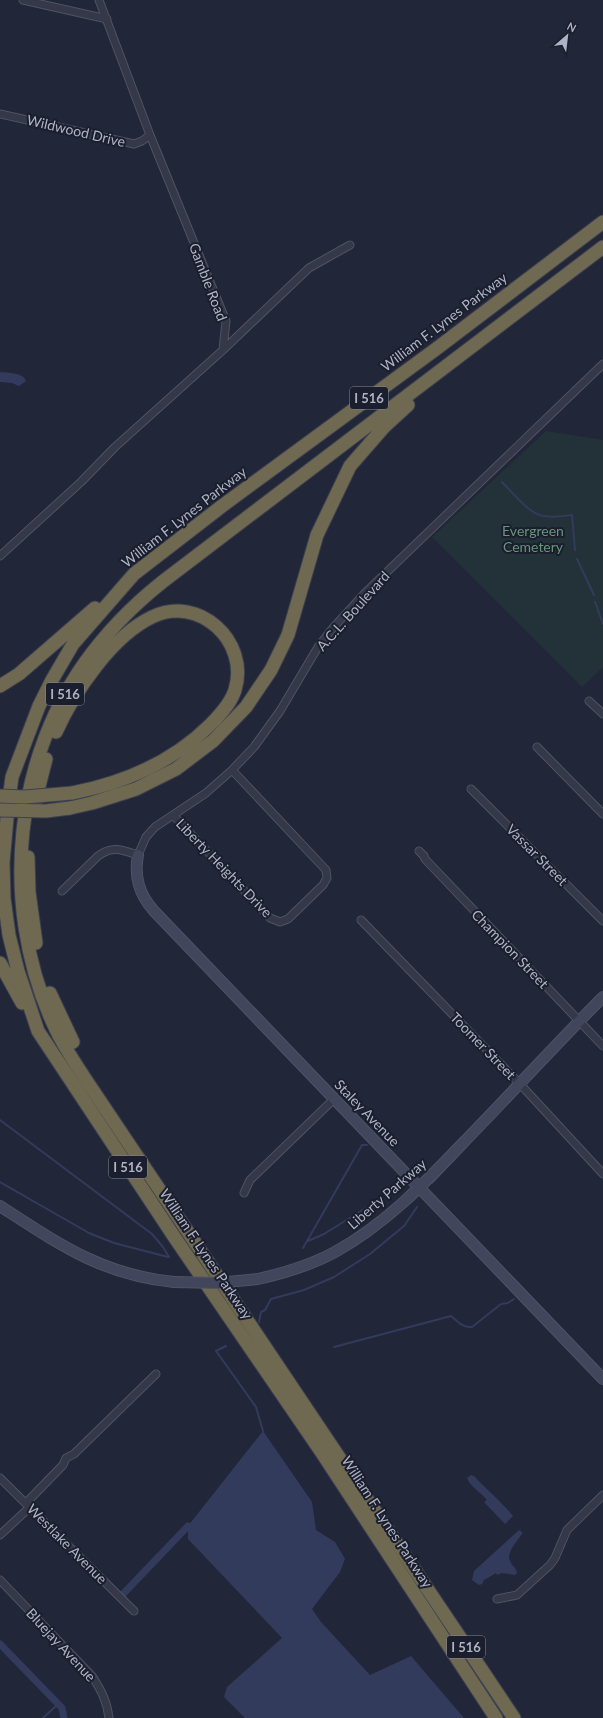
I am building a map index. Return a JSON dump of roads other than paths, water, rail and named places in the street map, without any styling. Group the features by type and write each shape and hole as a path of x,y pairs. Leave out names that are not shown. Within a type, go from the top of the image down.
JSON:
{"highway":[{"name":"William F. Lynes Parkway","path":"496,1718 322,1453 175,1238 38,1031 18,971 9,935 4,898 3,863 12,778 40,706 52,680 74,644 134,574 222,506 436,349 603,222"},
{"name":"William F. Lynes Parkway","path":"514,1718 90,1086 62,1040 43,1000 28,951 20,884 21,831 28,787 45,737 61,701 91,654 117,623 141,600 174,573 603,247"},
{"path":"0,810 46,811 70,808 114,797 136,789 176,769 213,741 246,707 267,676 288,636 317,535 350,466 384,427 449,364"},
{"path":"0,686 19,674 134,574"},
{"path":"0,796 25,797 72,794 110,784 169,758 204,730 226,707 236,689 238,670 237,660 234,649 229,640 215,624 201,616 185,612 163,613 152,617 133,629 105,654 73,700 53,738 38,786 30,826 29,892 38,954 45,979 53,1001 70,1037 142,1164"},
{"path":"0,963 38,1031"}],"street":[{"path":"23,0 107,19"},
{"name":"Gamble Road","path":"99,0 150,135 226,321 223,350"},
{"name":"Wildwood Drive","path":"0,114 134,144 142,141 150,135"},
{"path":"0,556 81,482 115,446 223,350 309,268 350,245"},
{"name":"A.C.L. Boulevard","path":"138,855 150,832 160,823 206,793 232,770 254,747 272,724 315,652 342,618 368,591 603,364"},
{"path":"589,701 603,714"},
{"path":"537,747 603,814"},
{"name":"Liberty Heights Drive","path":"173,815 270,918 280,922 288,918 326,882 326,870 232,770"},
{"name":"Vassar Street","path":"471,790 603,921"},
{"path":"62,891 98,856 108,850 118,849 138,855"},
{"name":"Champion Street","path":"419,851 603,1046"},
{"name":"Staley Avenue","path":"138,855 136,868 137,882 148,904 602,1376"},
{"name":"Toomer Street","path":"361,920 520,1084 603,1174"},
{"name":"Liberty Parkway","path":"0,1206 62,1245 99,1264 139,1277 174,1282 217,1283 258,1279 297,1268 334,1253 374,1227 420,1187 603,997"},
{"path":"244,1194 250,1180 334,1099"},
{"path":"0,1535 63,1465 66,1458 74,1454 156,1374"},
{"name":"Westlake Avenue","path":"0,1478 134,1611"},
{"path":"497,1599 517,1595 550,1565 567,1530 603,1495"},
{"name":"Bluejay Avenue","path":"0,1580 92,1676 103,1692 108,1708 109,1718"}],"water":[{"path":"0,372 19,374 26,381 19,386 12,383 0,382"},
{"path":"263,1431 312,1502 316,1530 335,1542 345,1559 340,1572 312,1609 321,1622 370,1675 411,1656 464,1718 245,1718 224,1697 227,1687 282,1638 188,1539 188,1526"},
{"path":"471,1475 474,1476 504,1505 513,1516 505,1524 484,1502 487,1500 482,1494 468,1481 467,1478"},
{"path":"519,1530 522,1534 509,1554 511,1563 516,1569 517,1573 515,1575 502,1573 497,1575 496,1573 484,1580 482,1584 479,1585 472,1580 474,1571"}],"waterway":[{"path":"502,482 527,507 539,515 551,517 572,515 575,550"},
{"path":"577,559 594,595"},
{"path":"595,602 603,624"},
{"path":"0,1120 152,1234 169,1257"},
{"path":"432,1183 475,1137"},
{"path":"303,1248 362,1145 367,1145"},
{"path":"0,1182 89,1233 114,1243 168,1257"},
{"path":"308,1241 324,1234 382,1198"},
{"path":"259,1322 261,1312 265,1310 271,1299 304,1290 334,1277 370,1254 404,1226 417,1207"},
{"path":"334,1347 451,1316 463,1326 472,1327 501,1304 508,1303 514,1299"},
{"path":"226,1346 216,1351 256,1407 263,1431"},
{"path":"124,1593 188,1526"},
{"path":"0,1644 62,1708 64,1718"},
{"path":"43,1718 58,1704"}],"park label":[{"name":"Evergreen Cemetery","path":"533,540"}]}
